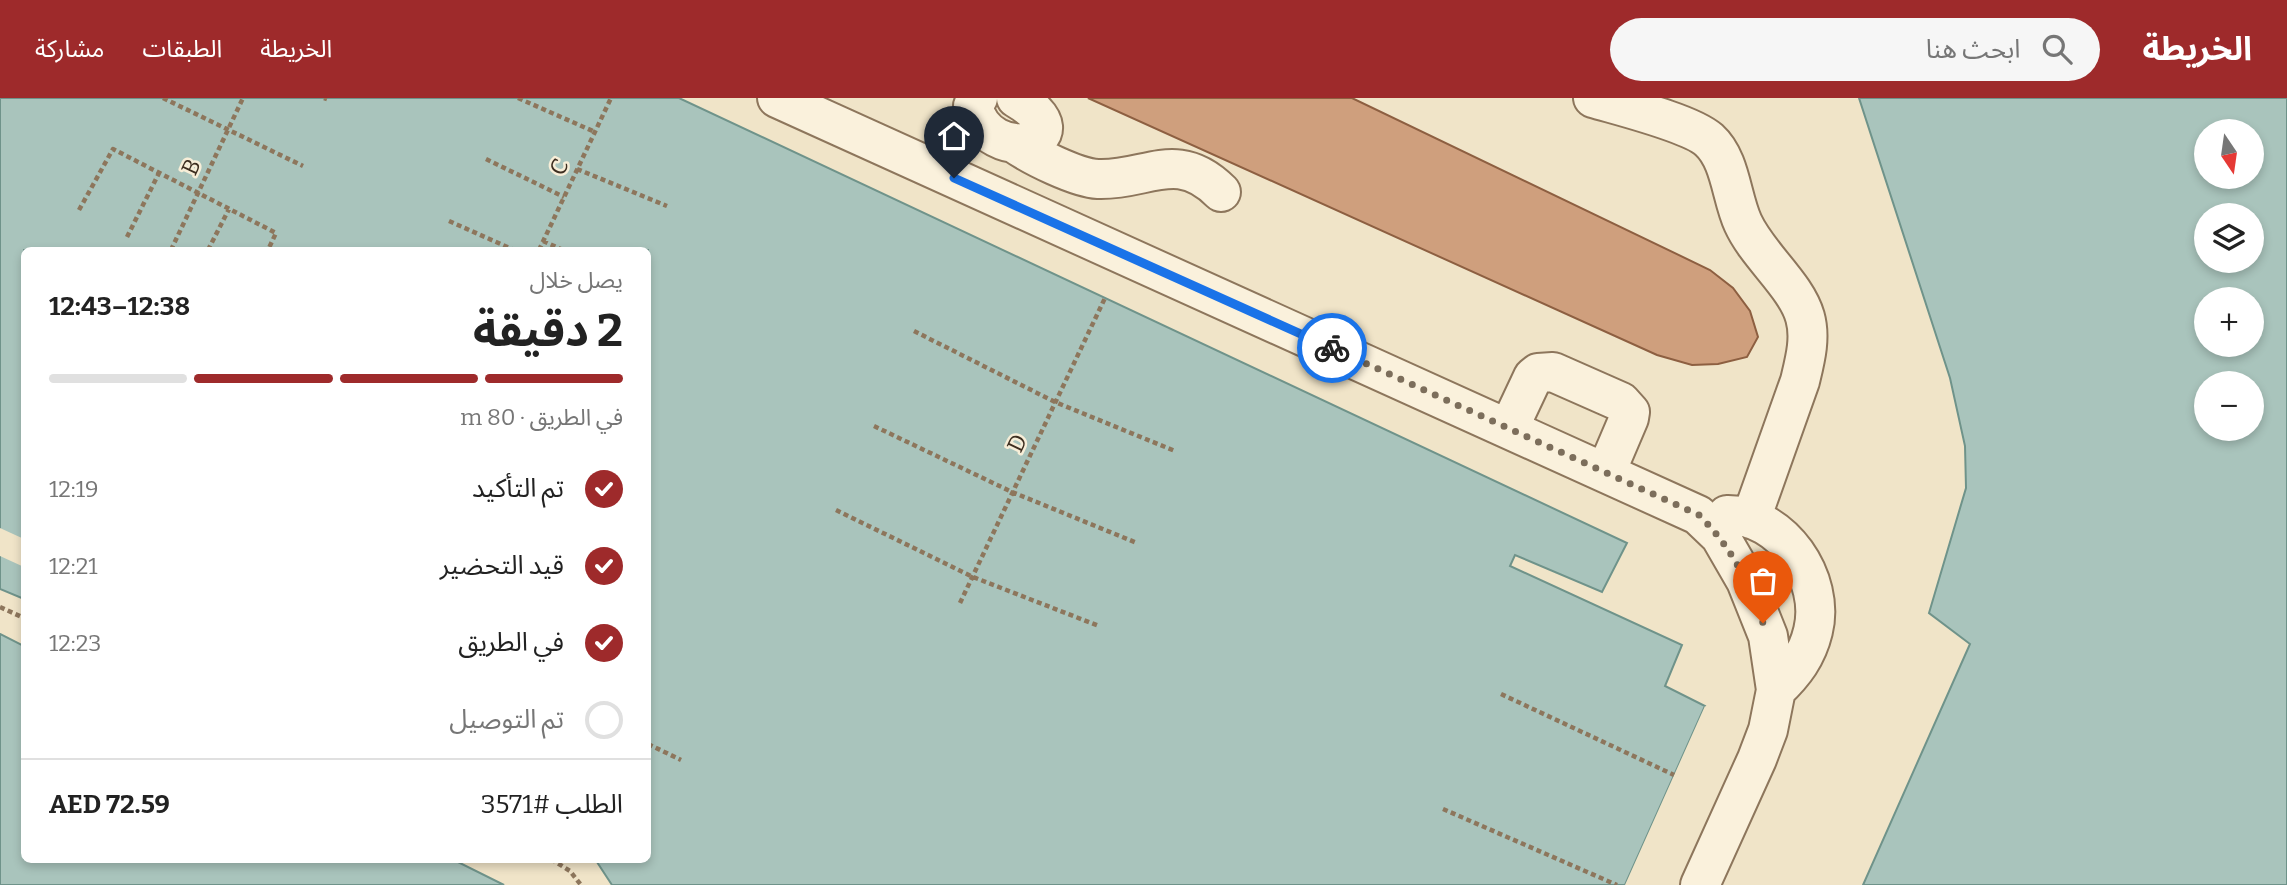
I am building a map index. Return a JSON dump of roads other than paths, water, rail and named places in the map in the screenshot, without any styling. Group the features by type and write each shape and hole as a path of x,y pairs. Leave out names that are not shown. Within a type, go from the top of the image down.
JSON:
{"lane":[{"path":"778,98 1699,515 1720,536 1732,554 1758,610 1768,636 1776,690 1765,740 1700,885"},
{"path":"1014,144 1035,140 1042,135 1044,129 1039,115 1016,98"},
{"path":"1593,98 1683,127 1701,134 1711,142 1721,159 1744,224 1758,248 1800,304 1805,319 1806,349 1800,380 1751,519"},
{"path":"968,101 979,121 994,137 1088,178 1184,169 1199,174 1221,192"},
{"path":"1509,428 1533,377 1545,371 1621,402 1630,411 1629,418 1606,472"},
{"path":"1699,515 1732,515 1751,519 1777,533 1797,554 1811,581 1815,604 1814,629 1806,652 1793,673 1776,690"},
{"path":"1758,610 1795,593 1811,581"}],"water":[{"path":"0,98 679,98 1627,543 1602,592 1515,555 1510,566 1682,645 1665,686 1705,706 1625,885 612,885 598,863 651,863 651,247 21,247 21,598 0,589"},
{"path":"1859,98 2287,98 2287,885 1863,885 1970,644 1929,613 1966,488 1965,446 1950,378"},
{"path":"0,634 21,644 21,863 460,863 504,885 0,885"}]}
